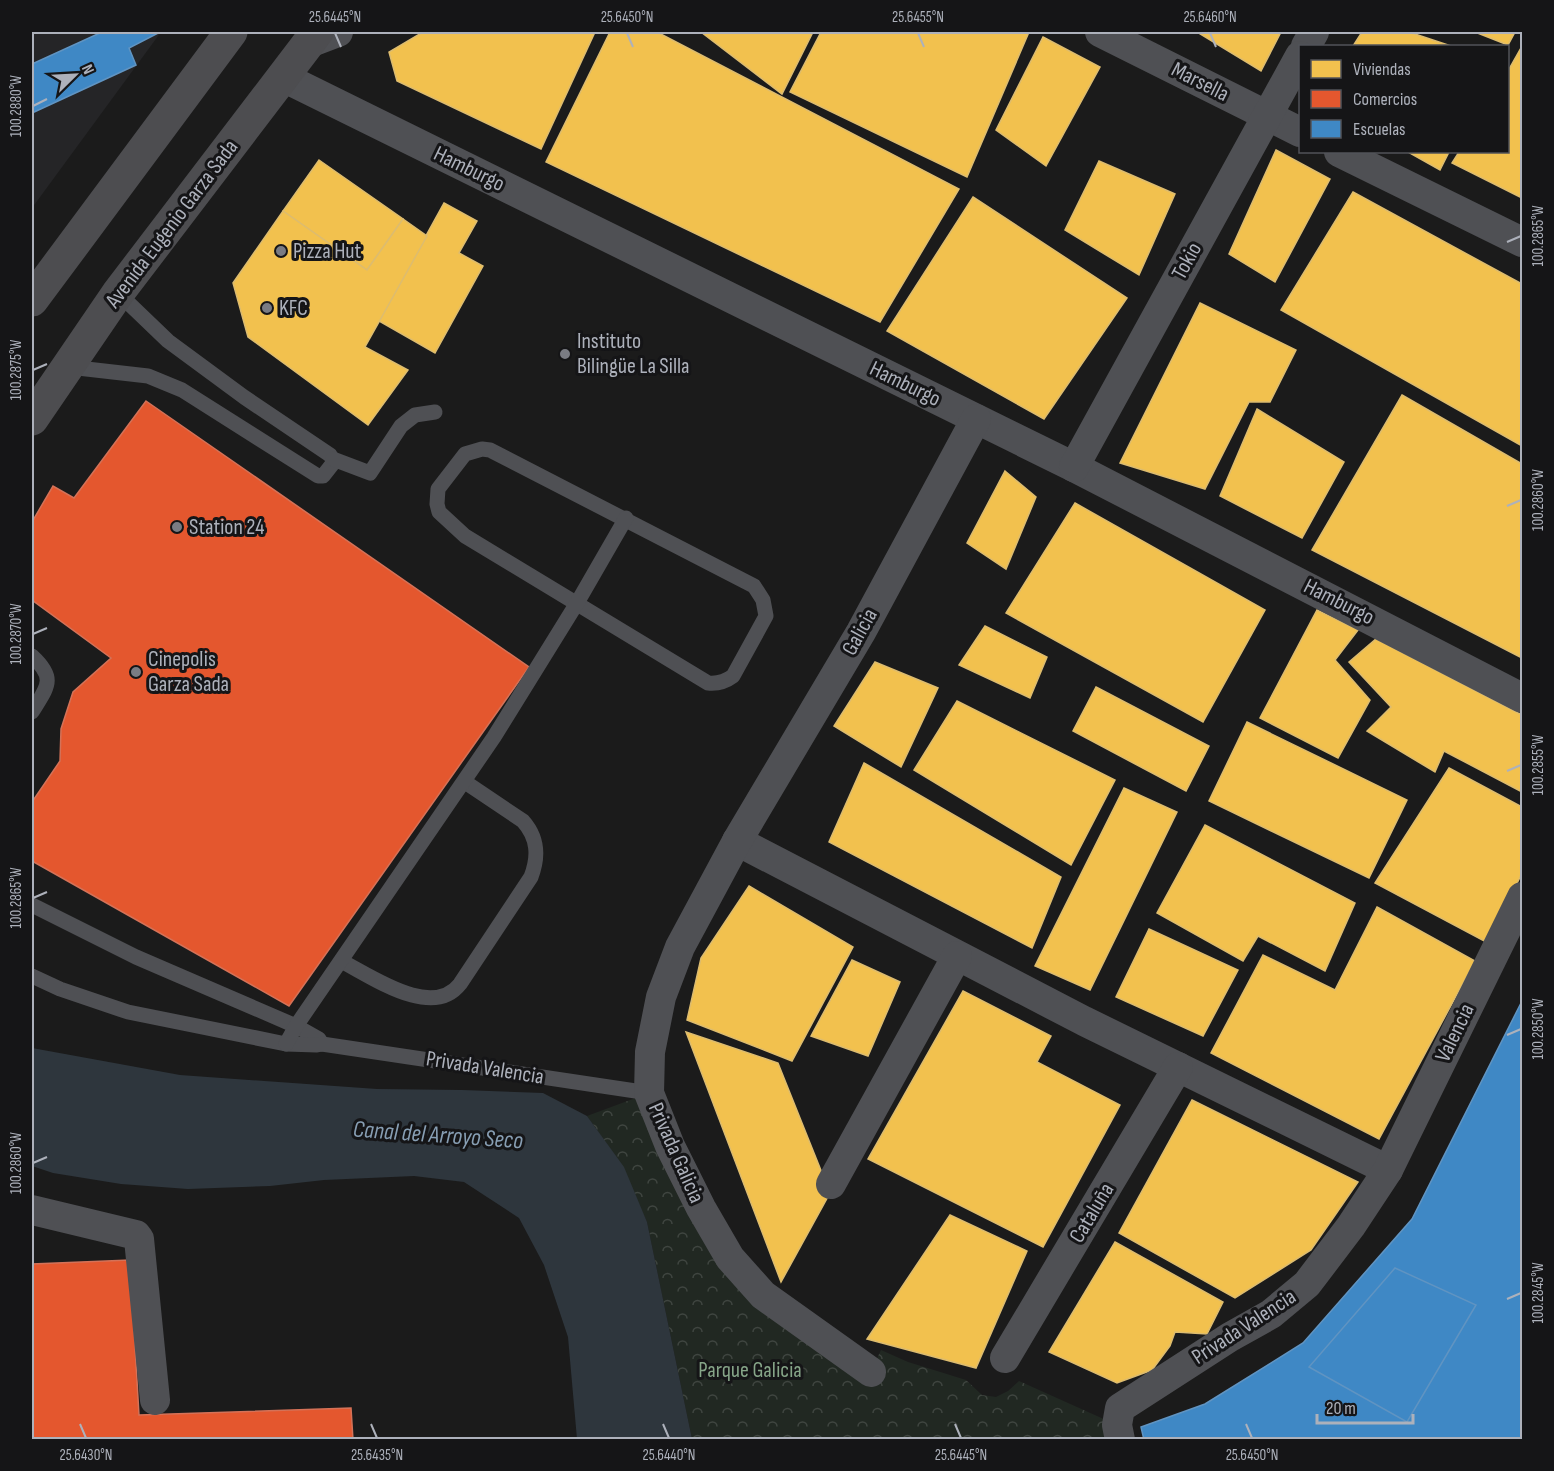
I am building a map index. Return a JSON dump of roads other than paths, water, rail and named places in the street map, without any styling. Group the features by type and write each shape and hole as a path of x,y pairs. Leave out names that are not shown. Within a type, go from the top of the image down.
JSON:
{"highway":[{"path":"32,300 231,32"},
{"name":"Avenida Eugenio Garza Sada","path":"32,419 118,293 283,77 321,35"}],"street":[{"name":"Marsella","path":"1100,32 1299,132"},
{"name":"Tokio","path":"1074,467 1299,58"},
{"name":"Hamburgo","path":"283,77 1074,467 1522,698"},
{"path":"1341,153 1522,242"},
{"name":"Galicia","path":"737,841 861,632 976,419"},
{"path":"737,841 957,956 1388,1170"},
{"name":"Privada Galicia","path":"737,841 680,948 661,997 650,1052 650,1093 670,1146 700,1208 730,1258 763,1295 870,1372"},
{"name":"Valencia","path":"1388,1170 1522,897"},
{"path":"831,1184 957,956"},
{"name":"Cataluña","path":"1005,1358 1178,1067"},
{"name":"Privada Valencia","path":"1120,1440 1117,1425 1120,1408 1200,1356 1271,1314 1307,1284 1351,1226 1388,1170"},
{"path":"32,1210 136,1236 139,1239 155,1400"}],"lane":[{"path":"118,293 168,341 244,397 333,459 370,473 401,426 415,415 435,412"},
{"path":"69,367 148,376 182,390 318,476 323,476 330,469 334,462 333,459"},
{"path":"474,450 490,450 626,518 754,586 766,608 766,616 733,676 727,681 708,683 577,603 465,536 439,512 438,489 465,454 474,450"},
{"path":"286,1044 296,1026 465,782 577,603 626,518"},
{"path":"32,656 43,668 48,685 32,712"},
{"path":"341,961 415,997 439,997 455,990 460,984 531,877 536,866 537,852 531,830 523,821 465,782"},
{"path":"32,905 145,962 296,1026 319,1039 321,1044"},
{"name":"Privada Valencia","path":"32,976 60,989 128,1012 286,1044 321,1044 650,1093"}],"water":[{"name":"Canal del Arroyo Seco","path":"32,1048 180,1075 377,1089 543,1093 587,1116 624,1167 647,1222 692,1439 577,1439 568,1337 544,1265 519,1218 464,1182 414,1176 188,1189 121,1184 53,1173 32,1166"}],"place":[{"name":"Pizza Hut","path":"281,251"},
{"name":"KFC","path":"267,308"},
{"name":"Instituto Bilingüe La Silla","path":"565,354"},
{"name":"Station 24","path":"177,527"},
{"name":"Cinepolis Garza Sada","path":"136,672"}],"park label":[{"name":"Parque Galicia","path":"750,1370"}]}
